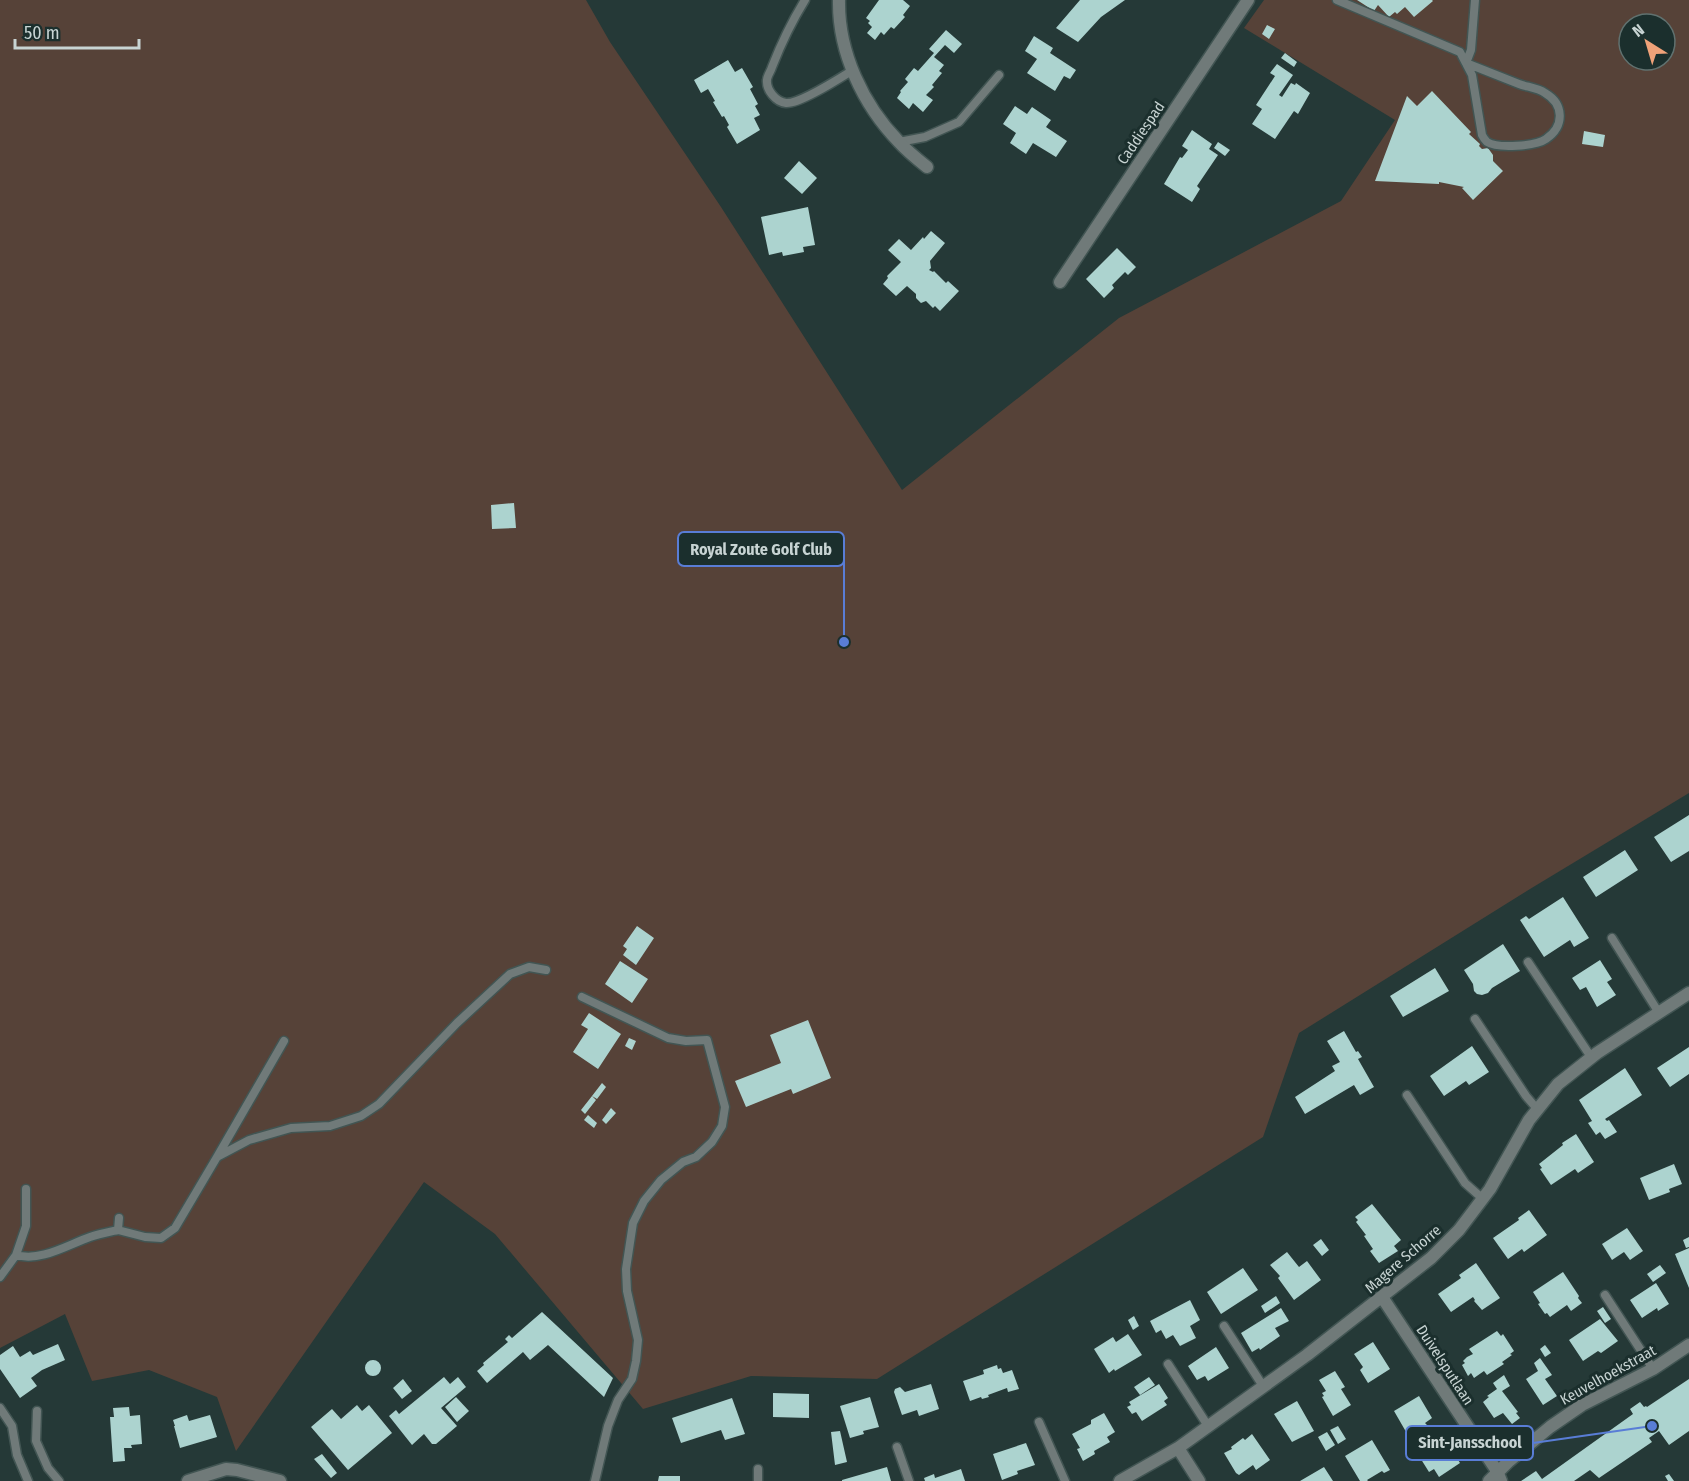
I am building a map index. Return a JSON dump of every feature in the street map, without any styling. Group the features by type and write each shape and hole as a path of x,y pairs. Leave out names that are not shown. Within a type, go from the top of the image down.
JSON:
{"street":[{"path":"839,0 845,53 861,90 880,120 899,142 927,167"},
{"name":"Caddiespad","path":"1060,282 1248,0"},
{"name":"Magere Schorre","path":"1120,1481 1178,1448 1431,1258 1459,1230 1490,1189 1529,1120 1558,1084 1592,1057 1688,996"},
{"name":"Duivelsputlaan","path":"1382,1297 1496,1478"},
{"name":"Keuvelhoekstraat","path":"1496,1478 1550,1426 1582,1405 1653,1369 1689,1345"},
{"path":"1178,1448 1199,1481"},
{"path":"188,1481 226,1469 237,1470 258,1479 280,1481"}],"lane":[{"path":"805,0 778,52 767,80 769,90 776,99 787,103 834,82 853,70"},
{"path":"1337,0 1460,52 1472,75 1482,135 1487,142 1503,146 1528,145 1545,140 1551,134 1561,114 1556,102 1545,92 1466,63"},
{"path":"1466,63 1471,50 1475,0"},
{"path":"899,142 925,137 959,122 999,75"},
{"path":"1612,938 1659,1013"},
{"path":"1528,962 1592,1057"},
{"path":"217,1157 249,1140 291,1128 330,1126 361,1116 379,1104 457,1023 510,974 529,967 546,970"},
{"path":"582,997 668,1038 707,1041 725,1107 722,1126 712,1142 696,1157 683,1162 661,1180 644,1201 633,1223 626,1269 627,1291 638,1340 636,1361 632,1379 618,1400 608,1426 595,1481"},
{"path":"1475,1019 1526,1096 1538,1110"},
{"path":"16,1255 27,1258 118,1230 144,1237 161,1238 175,1228 284,1041"},
{"path":"1407,1095 1465,1183 1482,1199"},
{"path":"0,1277 16,1255 26,1226 26,1189"},
{"path":"118,1230 119,1218"},
{"path":"1605,1295 1653,1369"},
{"path":"1224,1326 1263,1386"},
{"path":"1168,1364 1208,1426"},
{"path":"0,1408 12,1426 17,1455 28,1481"},
{"path":"37,1411 36,1441 48,1468 59,1481"},
{"path":"1039,1422 1065,1481"},
{"path":"897,1447 909,1481"},
{"path":"758,1469 758,1481"}],"shaded area":[{"path":"0,0 586,0 610,42 721,207 902,490 1119,318 1341,201 1395,120 1244,28 1264,0 1689,0 1689,793 1299,1033 1263,1137 877,1379 751,1376 643,1409 495,1234 424,1182 236,1451 217,1397 149,1370 92,1381 65,1314 0,1348"}],"building":[{"path":"879,0 903,0 910,6 903,15 905,17 894,29 891,27 884,35 881,32 875,40 867,33 872,27 866,18"},
{"path":"1080,0 1125,0 1101,17 1078,42 1056,28"},
{"path":"1357,0 1433,1 1414,17 1405,7 1389,17 1378,5 1374,11"},
{"path":"1267,25 1275,29 1269,39 1262,34"},
{"path":"946,30 962,44 954,53 945,45 934,57 944,65 939,71 942,73 932,85 934,87 926,95 933,100 923,112 913,103 909,109 897,98 908,82 905,79 914,68 918,71 934,53 929,49"},
{"path":"1034,36 1053,48 1050,53 1076,70 1070,79 1064,76 1055,91 1027,73 1037,59 1025,51"},
{"path":"1285,53 1297,62 1294,67 1281,58"},
{"path":"728,60 735,72 742,68 753,87 750,89 758,104 755,106 760,115 754,118 760,130 737,144 708,89 701,93 694,80"},
{"path":"1277,64 1293,75 1279,95 1282,97 1291,83 1295,85 1296,83 1310,93 1298,114 1294,111 1275,139 1252,124 1262,109 1256,105 1275,76 1270,73"},
{"path":"1432,91 1471,132 1469,134 1480,144 1479,146 1482,149 1488,148 1493,155 1493,161 1503,171 1473,200 1462,188 1464,187 1439,182 1439,184 1375,181 1407,96 1417,106"},
{"path":"1015,106 1027,114 1032,107 1051,120 1046,127 1067,141 1056,157 1033,143 1026,154 1010,143 1016,133 1003,124"},
{"path":"1192,130 1212,144 1209,149 1218,155 1197,186 1200,189 1192,202 1164,184 1180,157 1182,158 1188,150 1182,146"},
{"path":"1584,131 1605,135 1603,147 1582,144"},
{"path":"1218,142 1230,150 1225,156 1214,148"},
{"path":"799,161 817,178 802,194 784,178"},
{"path":"808,207 815,245 803,247 804,252 783,256 782,252 769,255 761,217"},
{"path":"931,231 945,243 930,261 929,270 934,271 946,283 948,281 959,291 940,311 926,301 921,303 916,298 916,294 907,286 896,296 883,284 887,276 901,262 888,250 899,239 911,250"},
{"path":"1117,248 1136,267 1128,275 1125,272 1112,285 1114,288 1104,298 1086,279"},
{"path":"514,503 516,528 492,529 491,505"},
{"path":"1689,815 1689,851 1671,862 1654,837"},
{"path":"1625,850 1638,870 1596,897 1583,877"},
{"path":"1563,897 1589,938 1574,947 1570,940 1544,957 1520,920 1526,916 1529,919"},
{"path":"637,926 654,938 636,965 623,955 627,949 623,946"},
{"path":"1503,944 1520,971 1492,988 1488,993 1477,994 1464,970"},
{"path":"1600,960 1612,979 1607,982 1616,995 1597,1007 1586,987 1580,990 1572,978"},
{"path":"620,961 648,979 632,1003 605,984"},
{"path":"1435,968 1449,991 1403,1017 1390,996"},
{"path":"589,1013 621,1034 598,1069 573,1052 588,1029 581,1025"},
{"path":"808,1020 831,1078 793,1094 791,1089 746,1107 735,1081 781,1063 770,1035"},
{"path":"1344,1031 1356,1052 1358,1051 1362,1057 1358,1059 1374,1087 1360,1095 1354,1085 1305,1114 1295,1097 1335,1071 1332,1066 1340,1062 1327,1041"},
{"path":"629,1038 636,1041 632,1050 625,1046"},
{"path":"1472,1046 1489,1072 1469,1085 1466,1081 1444,1096 1430,1076"},
{"path":"1689,1047 1689,1074 1670,1087 1657,1068"},
{"path":"1625,1068 1642,1095 1605,1119 1609,1120 1617,1132 1605,1139 1600,1132 1596,1135 1588,1123 1592,1121 1579,1100"},
{"path":"602,1083 606,1087 597,1099 592,1096"},
{"path":"592,1096 596,1100 585,1114 581,1110"},
{"path":"611,1108 616,1113 606,1124 602,1120"},
{"path":"588,1115 597,1123 594,1128 584,1120"},
{"path":"1576,1134 1594,1162 1578,1173 1575,1169 1551,1185 1539,1164 1563,1145 1562,1143"},
{"path":"1674,1164 1682,1184 1669,1189 1670,1192 1649,1200 1640,1178"},
{"path":"1372,1204 1401,1240 1394,1246 1398,1251 1379,1263 1370,1251 1373,1249 1355,1217"},
{"path":"1529,1210 1547,1235 1524,1252 1522,1249 1508,1259 1493,1238"},
{"path":"1627,1228 1643,1251 1630,1260 1624,1252 1612,1260 1602,1244"},
{"path":"1689,1237 1689,1247 1686,1248 1683,1240"},
{"path":"1321,1239 1329,1250 1322,1256 1313,1245"},
{"path":"1689,1248 1689,1288 1675,1254"},
{"path":"1287,1252 1299,1267 1307,1261 1321,1280 1294,1300 1278,1278 1280,1276 1270,1265"},
{"path":"1476,1263 1500,1298 1482,1310 1473,1297 1451,1312 1438,1294 1461,1278 1459,1275"},
{"path":"1660,1265 1666,1273 1653,1282 1647,1274"},
{"path":"1243,1268 1258,1290 1221,1314 1207,1292"},
{"path":"1563,1272 1582,1303 1571,1311 1567,1305 1550,1317 1538,1304 1540,1303 1533,1292"},
{"path":"1656,1283 1669,1304 1658,1311 1657,1308 1642,1318 1630,1300"},
{"path":"1276,1296 1280,1303 1265,1313 1261,1306"},
{"path":"1190,1300 1200,1320 1190,1326 1196,1338 1180,1346 1173,1335 1166,1339 1161,1330 1156,1333 1150,1321"},
{"path":"1603,1307 1611,1319 1605,1323 1597,1311"},
{"path":"1281,1308 1289,1321 1275,1328 1280,1336 1260,1350 1259,1348 1252,1352 1241,1333"},
{"path":"542,1312 613,1378 604,1397 548,1345 530,1360 523,1352 487,1383 477,1371 508,1342 505,1339 509,1335 512,1338"},
{"path":"1134,1316 1139,1326 1133,1330 1128,1320"},
{"path":"1600,1319 1618,1341 1601,1353 1598,1351 1583,1361 1569,1340"},
{"path":"1497,1331 1501,1336 1503,1334 1514,1351 1510,1354 1512,1355 1502,1362 1504,1364 1487,1375 1484,1371 1474,1378 1471,1373 1468,1376 1462,1365 1467,1357 1473,1354 1469,1349"},
{"path":"1128,1334 1142,1355 1109,1373 1094,1349 1113,1337 1116,1342"},
{"path":"1373,1342 1390,1369 1368,1383 1360,1370 1363,1367 1354,1354"},
{"path":"58,1344 65,1360 42,1370 31,1378 37,1386 20,1398 0,1369 0,1355 13,1346 20,1357 30,1351 33,1355"},
{"path":"1545,1345 1551,1353 1545,1357 1540,1349"},
{"path":"1216,1347 1229,1368 1208,1381 1205,1376 1197,1380 1188,1366"},
{"path":"1540,1358 1552,1375 1545,1379 1557,1396 1543,1405 1526,1379 1538,1371 1534,1363"},
{"path":"373,1360 381,1368 373,1376 365,1368"},
{"path":"997,1365 1003,1373 1012,1370 1019,1389 1008,1392 1007,1388 988,1395 989,1397 970,1401 963,1381 984,1374 983,1370"},
{"path":"1335,1371 1345,1387 1341,1389 1351,1405 1333,1416 1322,1397 1324,1396 1322,1393 1326,1391 1319,1380"},
{"path":"1504,1375 1510,1386 1502,1391 1520,1418 1512,1424 1503,1413 1494,1418 1483,1402 1497,1389 1493,1383"},
{"path":"444,1377 450,1384 458,1377 466,1387 441,1408 457,1426 436,1444 432,1444 424,1434 412,1445 389,1416 396,1410 399,1414"},
{"path":"1149,1377 1155,1385 1140,1395 1134,1387"},
{"path":"403,1379 412,1391 402,1399 393,1388"},
{"path":"1689,1379 1689,1431 1669,1445 1659,1431 1649,1438 1652,1442 1599,1478 1590,1470 1574,1481 1521,1481 1536,1471 1542,1479 1633,1414 1630,1409 1640,1402 1647,1407"},
{"path":"931,1384 939,1409 919,1416 917,1410 902,1415 895,1389 900,1387 905,1392"},
{"path":"1159,1384 1168,1398 1164,1401 1167,1405 1142,1421 1136,1412 1132,1414 1127,1407 1131,1405 1129,1402"},
{"path":"773,1393 809,1394 809,1418 773,1417"},
{"path":"1419,1396 1432,1418 1425,1423 1428,1426 1409,1437 1394,1411"},
{"path":"456,1397 469,1411 457,1422 445,1407"},
{"path":"870,1397 879,1427 863,1431 864,1434 850,1438 840,1406"},
{"path":"732,1398 745,1434 725,1440 721,1430 681,1443 672,1418"},
{"path":"1297,1401 1314,1431 1292,1442 1274,1414"},
{"path":"357,1405 362,1411 369,1405 392,1433 348,1470 311,1427 332,1409 341,1419"},
{"path":"129,1407 130,1416 140,1415 142,1444 124,1448 125,1461 113,1462 110,1417 114,1417 113,1408"},
{"path":"1104,1413 1115,1432 1107,1437 1110,1442 1094,1451 1095,1454 1083,1461 1077,1449 1080,1448 1072,1434 1091,1424 1091,1420"},
{"path":"187,1415 189,1421 210,1415 217,1437 180,1448 173,1420"},
{"path":"1338,1426 1346,1439 1338,1444 1330,1430"},
{"path":"840,1431 847,1462 835,1465 831,1432"},
{"path":"1327,1432 1335,1445 1326,1451 1318,1437"},
{"path":"1252,1434 1270,1460 1256,1470 1253,1465 1239,1475 1224,1453"},
{"path":"1372,1440 1390,1470 1384,1473 1382,1471 1368,1481 1360,1481 1345,1456"},
{"path":"1446,1441 1460,1463 1439,1477 1434,1469 1429,1472 1419,1456"},
{"path":"1026,1443 1035,1465 1017,1471 1018,1474 1002,1480 993,1454"},
{"path":"322,1454 337,1473 331,1478 314,1459"},
{"path":"887,1467 891,1481 842,1481 842,1480"},
{"path":"1324,1467 1333,1481 1300,1481"},
{"path":"961,1469 965,1481 925,1481 924,1478 934,1474 935,1478"},
{"path":"1669,1474 1674,1481 1668,1481 1665,1476"},
{"path":"659,1476 680,1476 680,1481 658,1481"}],"place":[{"name":"Royal Zoute Golf Club","path":"844,642"},
{"name":"Sint-Jansschool","path":"1652,1426"}]}
